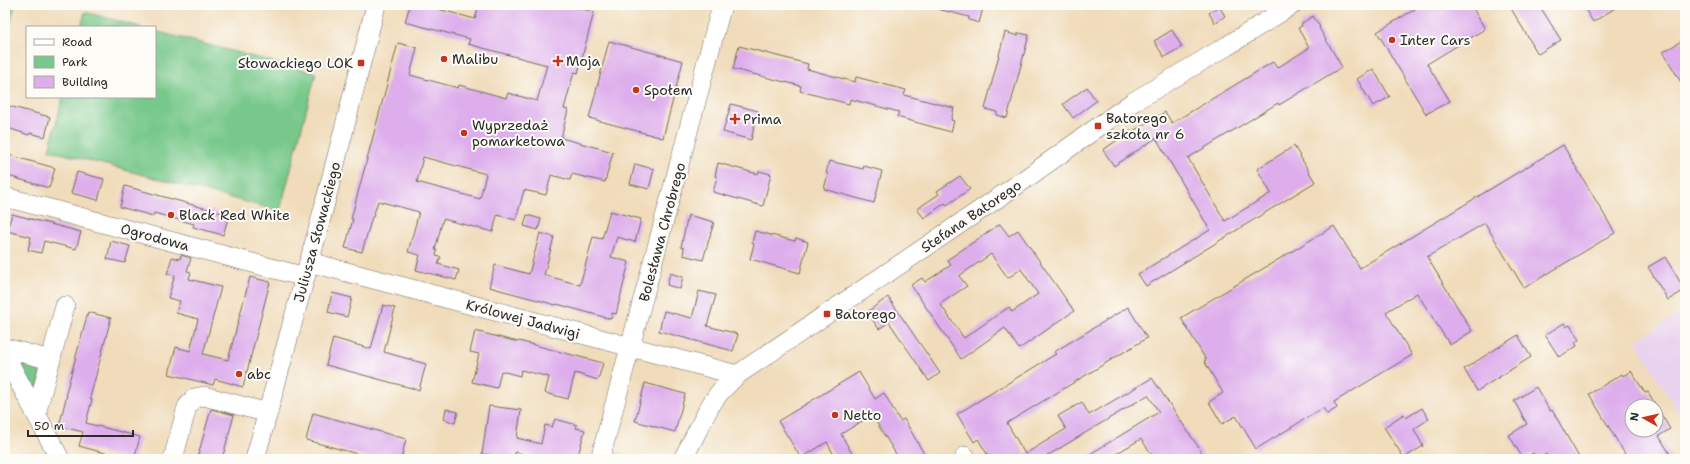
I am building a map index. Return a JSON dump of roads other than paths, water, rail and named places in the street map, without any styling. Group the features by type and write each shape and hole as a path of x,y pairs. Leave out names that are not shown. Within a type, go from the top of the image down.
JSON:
{"street":[{"name":"Juliusza Słowackiego","path":"255,459 307,270 376,5"},
{"name":"Bolesława Chrobrego","path":"600,459 722,5"},
{"name":"Stefana Batorego","path":"683,459 710,406 719,393 737,376 1014,187 1133,102 1292,5"},
{"name":"Ogrodowa","path":"5,197 307,270"},
{"name":"Królowej Jadwigi","path":"307,270 630,346 737,376"},
{"path":"36,414 65,306"},
{"path":"5,348 50,360"},
{"path":"5,355 60,459"},
{"path":"173,459 187,407 194,398 204,396 268,413"}],"place":[{"name":"Inter Cars","path":"1392,40"},
{"name":"Malibu","path":"444,59"},
{"name":"Moja","path":"558,61"},
{"name":"Słowackiego LOK","path":"361,63"},
{"name":"Społem","path":"636,90"},
{"name":"Prima","path":"735,119"},
{"name":"Batorego szkoła nr 6","path":"1098,126"},
{"name":"Wyprzedaż pomarketowa","path":"464,133"},
{"name":"Black Red White","path":"171,215"},
{"name":"Batorego","path":"827,314"},
{"name":"abc","path":"239,374"},
{"name":"Netto","path":"835,415"}]}
